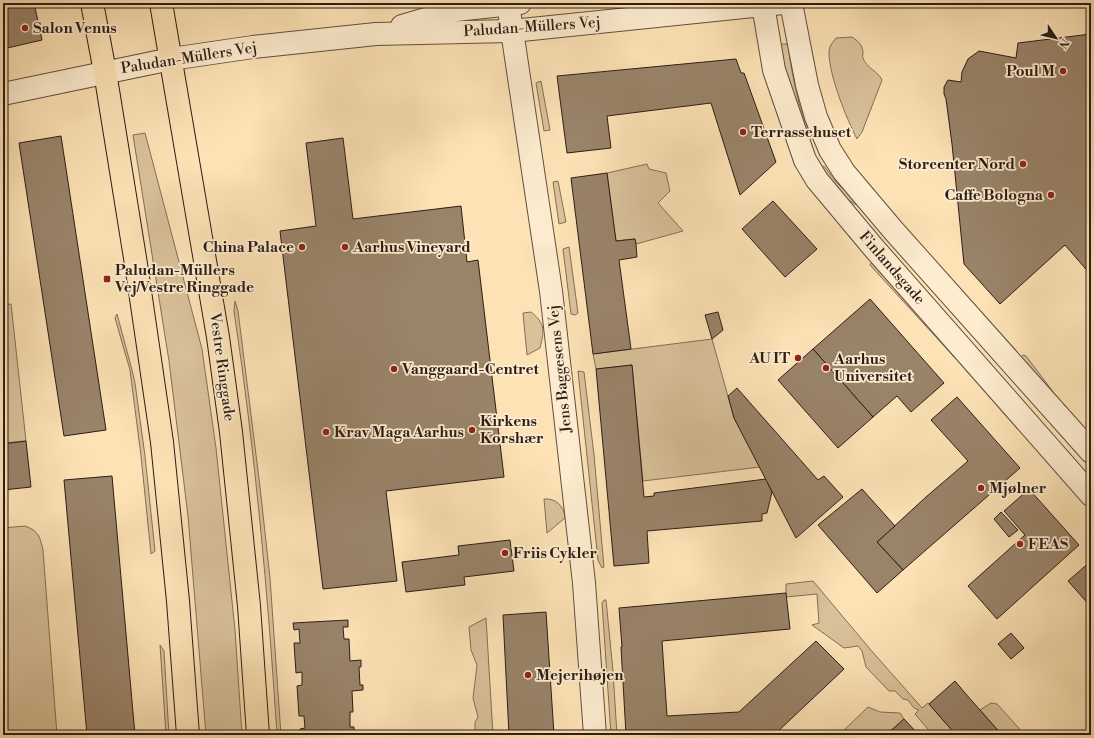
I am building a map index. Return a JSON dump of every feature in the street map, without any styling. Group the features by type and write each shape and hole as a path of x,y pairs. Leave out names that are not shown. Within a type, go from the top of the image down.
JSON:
{"main road":[{"path":"92,3 139,278 162,442 178,601 188,735"},
{"name":"Vestre Ringgade","path":"161,3 218,337 231,432 249,606 258,735"}],"street":[{"name":"Finlandsgade","path":"791,3 807,85 816,117 830,150 844,172 893,230 1091,452"},
{"name":"Paludan-Müllers Vej","path":"376,34 459,6 514,4"},
{"name":"Jens Baggesens Vej","path":"514,4 512,31 551,291 584,583 595,735"},
{"name":"Paludan-Müllers Vej","path":"3,94 171,59 253,47 376,34 512,31 770,4"},
{"name":"Finlandsgade","path":"770,4 774,70 805,160 817,180 873,247 1091,495"}],"shaded area":[{"path":"852,37 861,45 863,57 869,67 878,74 882,80 862,132 857,139 843,108 835,84 829,52 830,46 836,38"},
{"path":"779,44 788,44 797,96 810,136 807,138 792,103"},
{"path":"541,81 550,130 544,131 536,83"},
{"path":"145,133 202,349 216,448 235,630 242,735 206,735 188,516 169,361 133,135"},
{"path":"647,164 649,169 666,173 670,191 658,203 683,231 636,244 635,239 616,241 607,173"},
{"path":"824,166 837,183 861,207 843,196 820,168"},
{"path":"558,181 566,222 559,224 553,182"},
{"path":"569,247 578,313 575,315 571,314 563,249"},
{"path":"874,262 955,353 956,359 870,265"},
{"path":"235,301 238,311 270,578 281,735 277,735 260,522 242,364 234,311"},
{"path":"11,304 26,441 3,443 3,305"},
{"path":"531,312 539,320 543,328 543,332 540,348 527,355 523,313"},
{"path":"117,314 135,383 145,456 155,551 151,554 130,370 115,318"},
{"path":"712,339 734,418 760,467 643,481 632,365 596,369 593,354"},
{"path":"1023,355 1026,356 1054,393 1091,435 1091,441 1020,358"},
{"path":"578,371 584,372 594,455 604,567 602,568 598,560"},
{"path":"544,499 556,501 561,506 565,518 547,533"},
{"path":"25,526 36,532 41,541 43,550 57,735 3,735 3,528"},
{"path":"813,581 922,708 928,703 956,735 933,735 915,714 919,710 914,708 908,700 903,699 895,691 889,691 866,667 862,651 858,646 844,648 812,625 819,623 817,594 786,597 786,584"},
{"path":"606,600 613,671 617,735 611,735 602,603"},
{"path":"486,618 493,735 475,735 475,722 478,717 473,698 477,665 471,650 469,627"},
{"path":"160,645 164,651 169,735 166,735"},
{"path":"991,703 997,704 1025,735 1002,735 980,710"},
{"path":"868,707 880,712 900,713 904,719 886,735 839,735"}],"building":[{"path":"3,3 34,3 42,40 3,49"},
{"name":"Storcenter Nord","path":"1091,34 1091,275 1065,245 1000,304 964,264 952,144 944,87 948,80 961,82 962,72 968,59 979,51 1016,58 1018,43"},
{"name":"Terrassehuset","path":"736,59 741,73 744,73 776,162 740,195 711,103 607,116 611,148 567,153 557,76"},
{"path":"61,136 106,430 64,436 19,143"},
{"name":"Vanggaard-Centret","path":"343,138 353,219 461,206 467,262 478,260 504,477 386,491 397,581 323,589 280,231 316,226 306,143"},
{"path":"607,173 616,241 635,239 636,244 637,257 619,260 631,349 593,354 571,178"},
{"path":"773,201 817,249 785,277 742,229"},
{"path":"870,299 944,383 911,412 897,396 873,417 813,349"},
{"path":"718,312 723,330 712,339 705,315"},
{"path":"813,349 873,417 838,448 778,380"},
{"path":"632,365 644,497 654,496 654,493 766,479 772,492 767,513 762,514 762,521 647,531 649,563 614,566 596,369"},
{"path":"737,388 818,480 824,476 843,497 796,538 734,418 728,396"},
{"path":"957,397 1020,468 903,570 877,542 968,461 931,420"},
{"path":"26,441 31,487 3,490 3,444"},
{"path":"112,476 135,735 87,735 64,480"},
{"path":"862,489 895,526 877,542 903,570 877,593 818,525"},
{"path":"1029,489 1079,545 997,619 968,586 1025,535 1004,511"},
{"path":"1001,512 1018,530 1009,537 994,519"},
{"path":"510,540 514,571 464,577 465,585 406,592 402,562 459,555 458,546"},
{"path":"1091,561 1091,607 1068,581"},
{"path":"786,593 790,629 662,641 667,716 739,712 816,641 844,669 774,735 626,735 619,608"},
{"name":"Mejerihøjen","path":"546,612 554,735 509,735 503,615"},
{"path":"348,620 348,627 343,627 344,639 349,639 350,661 361,660 361,667 359,667 360,685 363,685 363,690 352,691 353,712 350,712 350,727 354,727 354,735 300,735 300,729 305,728 304,716 299,716 297,686 302,685 302,672 296,673 294,643 300,643 299,629 294,630 293,623"},
{"path":"1011,633 1024,648 1011,659 998,644"},
{"path":"955,681 1002,735 956,735 929,704"},
{"path":"904,719 919,735 886,735"}],"place":[{"name":"Salon Venus","path":"25,28"},
{"name":"Poul M","path":"1063,71"},
{"name":"Terrassehuset","path":"743,132"},
{"name":"Storcenter Nord","path":"1023,164"},
{"name":"Caffe Bologna","path":"1051,195"},
{"name":"China Palace","path":"302,247"},
{"name":"Aarhus Vineyard","path":"345,247"},
{"name":"Paludan-Müllers Vej/Vestre Ringgade","path":"107,279"},
{"name":"AU IT","path":"798,358"},
{"name":"Aarhus Universitet","path":"826,368"},
{"name":"Vanggaard-Centret","path":"394,369"},
{"name":"Kirkens Korshær","path":"472,430"},
{"name":"Krav Maga Aarhus","path":"326,432"},
{"name":"Mjølner","path":"981,488"},
{"name":"FEAS","path":"1020,544"},
{"name":"Friis Cykler","path":"505,553"},
{"name":"Mejerihøjen","path":"528,675"}]}
